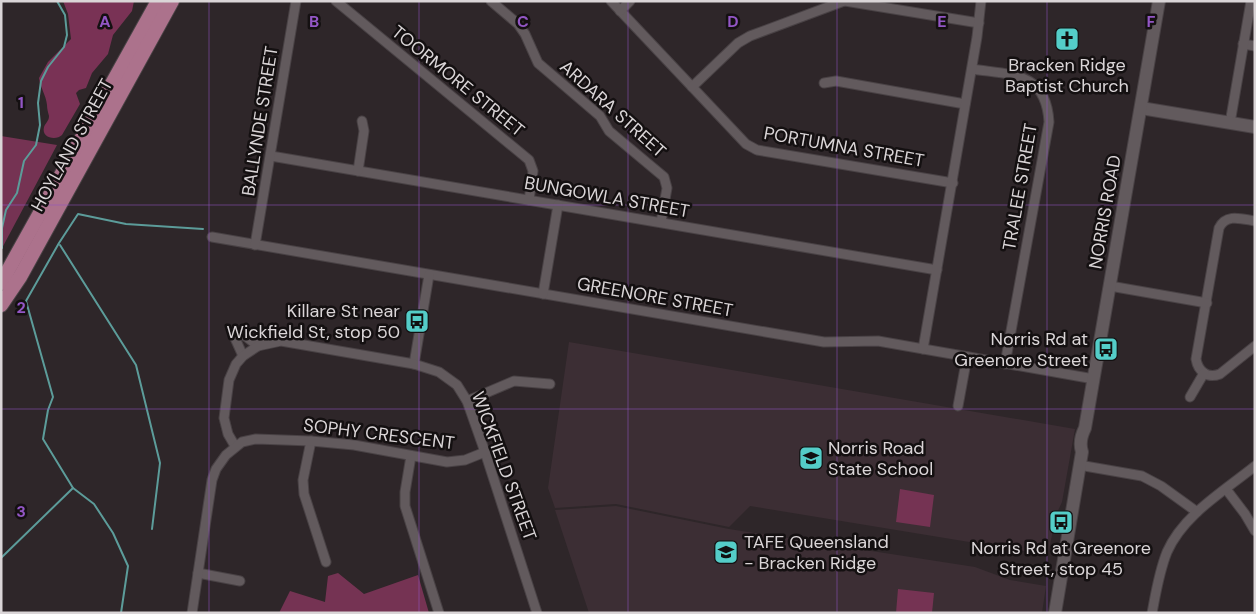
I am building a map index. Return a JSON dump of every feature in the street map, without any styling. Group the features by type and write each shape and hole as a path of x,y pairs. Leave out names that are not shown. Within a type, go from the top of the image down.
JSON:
{"main road":[{"name":"HOYLAND STREET","path":"1,282 158,1"},
{"name":"HOYLAND STREET","path":"1,305 20,276 172,1"},
{"name":"NORRIS ROAD","path":"1055,613 1082,452 1080,446 1081,435 1086,428 1159,1"},
{"path":"1141,108 1255,127"}],"street":[{"name":"BALLYNDE STREET","path":"255,245 296,1"},
{"name":"TOORMORE STREET","path":"336,1 529,160 533,171 529,200"},
{"name":"ARDARA STREET","path":"490,1 518,24 525,34 538,63 600,116 609,131 664,177 667,188 661,222"},
{"name":"PORTUMNA STREET","path":"611,1 746,144 757,150 953,184"},
{"path":"620,11 630,1"},
{"path":"692,87 738,43 750,36 845,1 979,23"},
{"path":"923,349 953,184 981,1"},
{"path":"1230,123 1250,1"},
{"path":"1243,44 1255,46"},
{"name":"TRALEE STREET","path":"972,69 1019,76 1032,82 1042,93 1048,108 1048,122 1005,364"},
{"path":"824,84 836,82 965,104"},
{"path":"358,171 364,131 362,121"},
{"name":"BUNGOWLA STREET","path":"271,156 937,270"},
{"path":"543,294 558,205"},
{"path":"1255,221 1223,217 1219,228 1196,359 1200,370 1204,374 1209,376 1220,374 1255,346"},
{"name":"GREENORE STREET","path":"212,238 824,342 878,342 1094,379"},
{"path":"414,364 429,275"},
{"path":"1110,286 1207,303"},
{"path":"243,356 234,336 235,331 240,332 258,346"},
{"name":"WICKFIELD STREET","path":"235,446 228,434 224,418 229,380 236,364 243,356 258,346 281,341 414,364 439,372 456,385 467,401 486,452 537,613"},
{"path":"958,406 967,357"},
{"path":"1190,397 1204,374"},
{"path":"467,401 514,381 550,384"},
{"name":"SOPHY CRESCENT","path":"235,446 242,442 256,439 311,441 354,445 447,462 465,460 486,452"},
{"path":"311,441 303,480 304,494 326,562"},
{"path":"192,613 212,480 222,459 235,446"},
{"path":"411,456 405,492 405,506 439,613"},
{"path":"1079,465 1142,476 1162,486 1197,512"},
{"path":"1152,613 1157,584 1168,551 1176,536 1197,512 1255,466"},
{"path":"1226,489 1255,531"},
{"path":"198,573 240,581"}],"shaded area":[{"path":"63,1 134,1 132,11 113,35 108,54 92,73 86,88 76,93 80,104 62,135 53,138 47,136 44,131 49,116 39,78 48,62 71,39 68,14"},
{"path":"1,136 57,145 1,250"},
{"name":"Norris Road State School","path":"569,342 1075,429 1062,502 1056,515 1048,555 750,506 729,527 616,504 555,508 548,488"},
{"path":"900,489 934,495 930,527 896,522"},
{"name":"TAFE Queensland - Bracken Ridge","path":"616,506 729,529 975,567 1010,580 1046,586 1042,613 589,613 555,510"},
{"path":"338,573 364,594 418,575 429,613 279,613 290,591 325,602 328,576"},
{"path":"898,589 934,593 932,613 896,613"}],"waterway":[{"path":"2,248 2,228 6,210 17,193 24,161 36,145 40,125 38,103 41,81 48,67 64,47 67,35 65,15 57,1"},
{"path":"121,613 128,566 113,533 94,504 73,488 43,439 48,410 53,397 26,301 78,214 126,224 203,229"},
{"path":"60,245 136,365 160,463 152,529"},
{"path":"1,558 73,488"}],"place":[{"name":"Bracken Ridge Baptist Church","path":"1067,39"},
{"name":"Killare St near Wickfield St, stop 50","path":"417,321"},
{"name":"Norris Rd at Greenore Street","path":"1106,349"},
{"name":"Norris Road State School","path":"811,458"},
{"name":"Norris Rd at Greenore Street, stop 45","path":"1061,522"},
{"name":"TAFE Queensland - Bracken Ridge","path":"726,552"}]}
